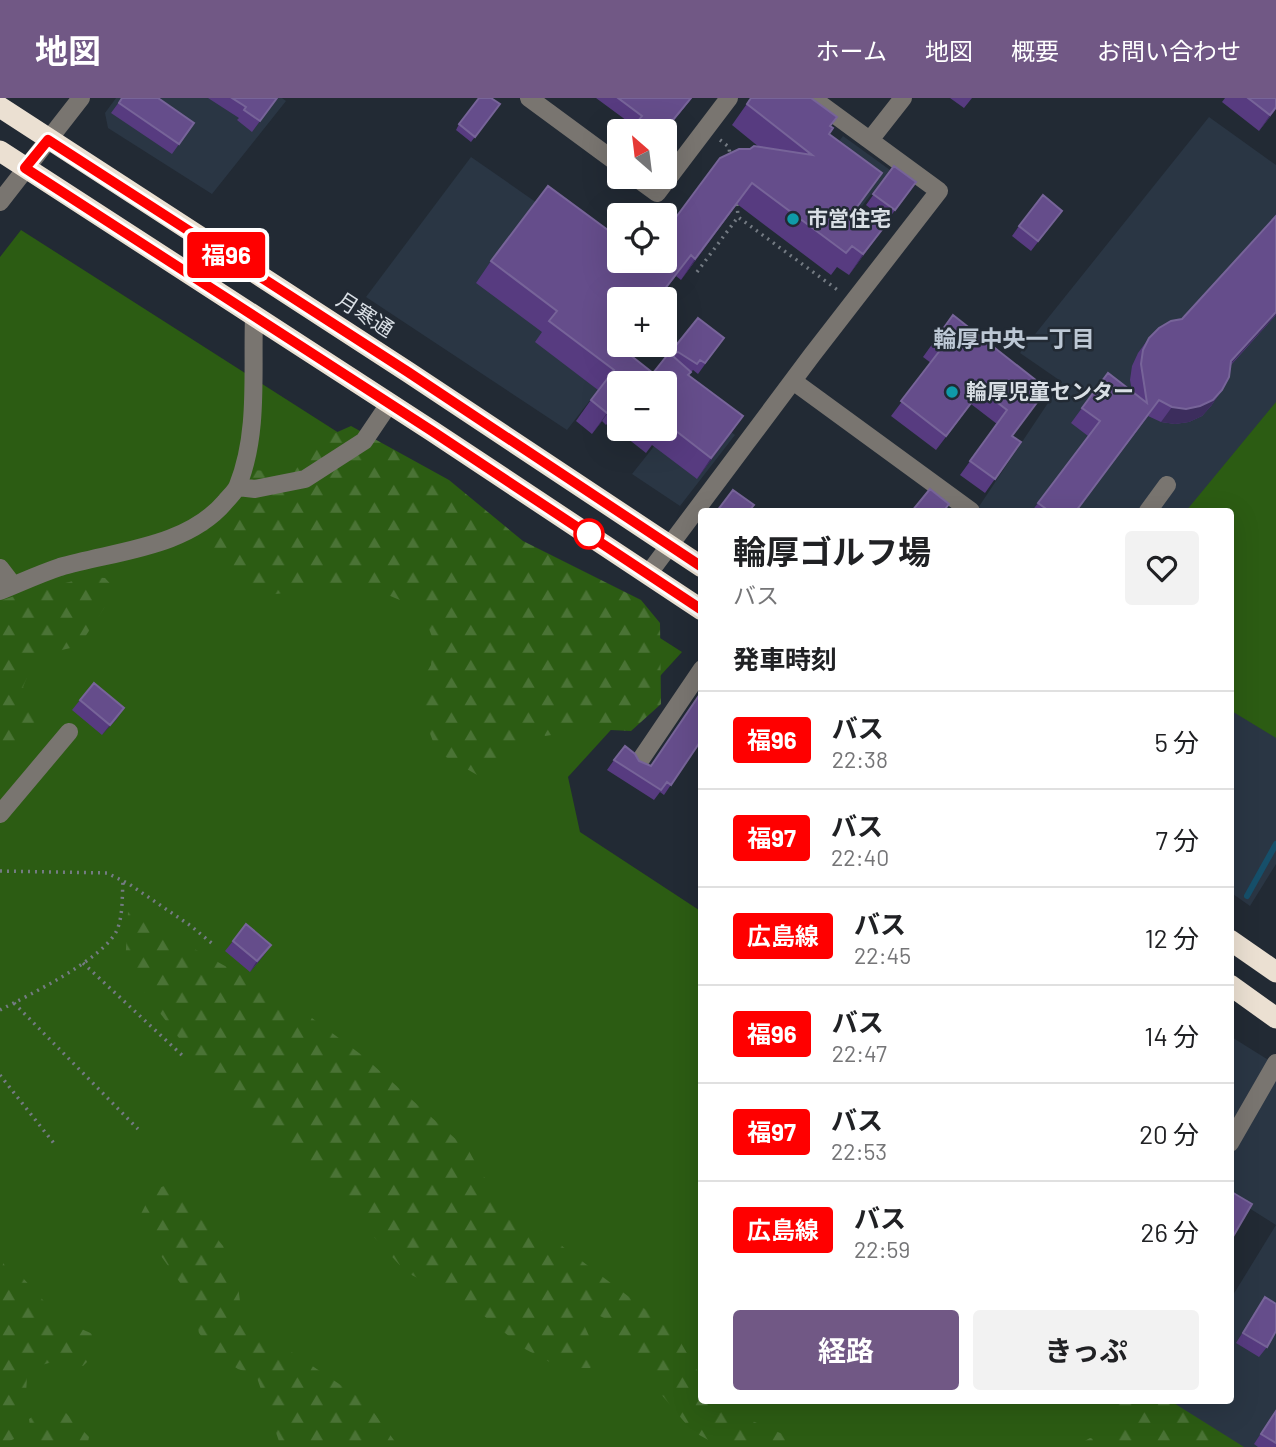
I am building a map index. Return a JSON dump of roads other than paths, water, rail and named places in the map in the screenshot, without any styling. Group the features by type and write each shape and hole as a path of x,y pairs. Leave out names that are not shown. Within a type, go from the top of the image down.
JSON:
{"highway":[{"name":"月寒通","path":"0,107 408,372 698,565"},
{"path":"0,151 698,607"},
{"path":"1234,943 1276,972"},
{"path":"1234,988 1276,1018"}],"street":[{"path":"0,202 81,98"},
{"path":"529,98 607,155"},
{"path":"677,167 729,98"},
{"path":"649,573 939,191 812,98"},
{"path":"870,140 903,98"},
{"path":"0,568 7,588 58,568 167,539 192,529 213,516 238,487 249,443 254,316"},
{"path":"793,381 967,508"},
{"path":"238,487 255,489 305,479 364,440 389,404"},
{"path":"733,422 752,437"},
{"path":"1150,508 1167,485"},
{"path":"639,762 698,675"},
{"path":"1,812 69,733"},
{"path":"1234,1136 1276,1063"}],"waterway":[{"path":"1247,896 1276,844"}],"place":[{"name":"市営住宅","path":"793,219"},
{"name":"輪厚児童センター","path":"952,392"}],"district":[{"name":"輪厚中央一丁目","path":"1014,339"}]}
